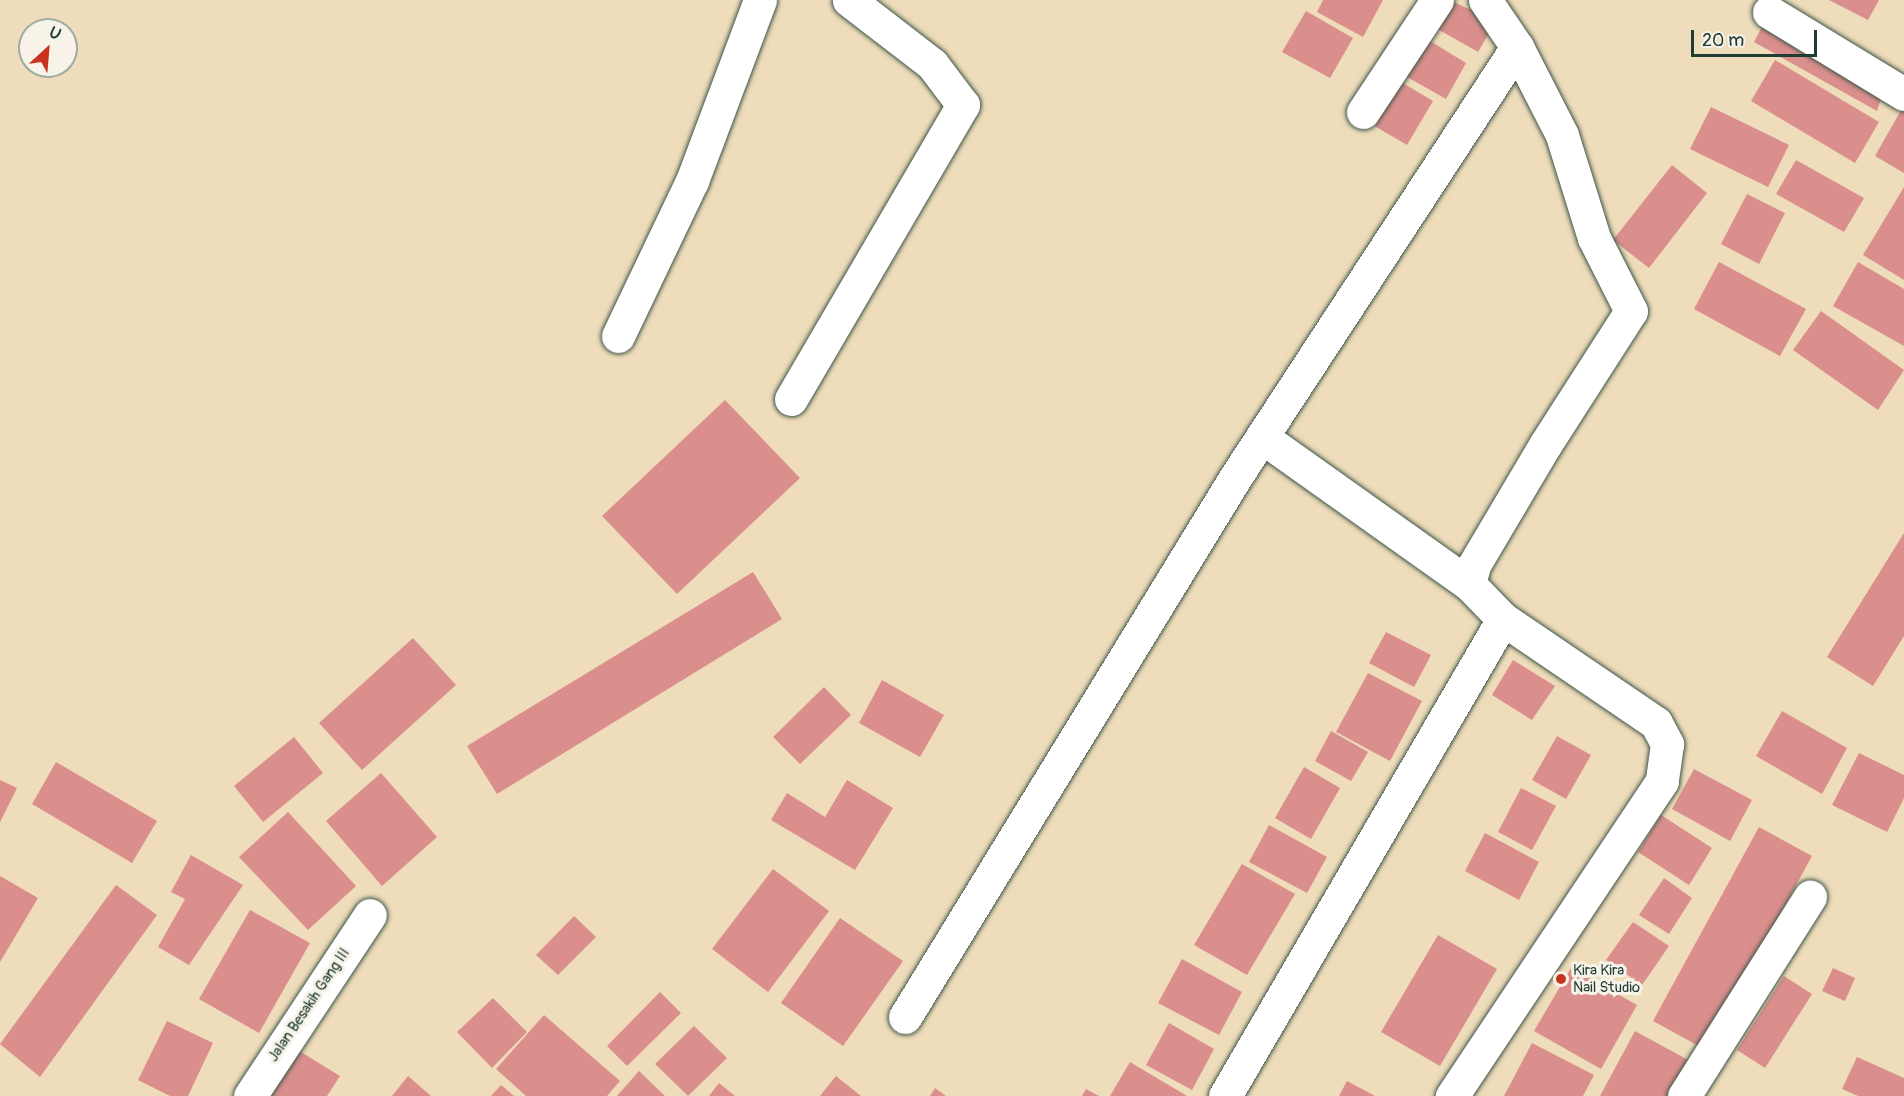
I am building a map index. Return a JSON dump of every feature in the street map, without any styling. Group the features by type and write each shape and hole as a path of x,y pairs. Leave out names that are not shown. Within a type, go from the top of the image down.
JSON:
{"street":[{"path":"618,336 692,181 760,0"},
{"path":"791,399 963,105 932,64 849,0"},
{"path":"1363,112 1437,0"},
{"path":"1469,584 1515,495 1630,311 1594,238 1562,135 1517,47 1485,0"},
{"path":"1769,12 1904,93"},
{"path":"906,1017 1262,437 1517,47"},
{"path":"1262,437 1469,584 1503,619 1656,723 1664,735 1668,759 1662,781 1452,1096"},
{"path":"1225,1096 1503,619"},
{"path":"1684,1096 1810,897"},
{"name":"Jalan Besakih Gang III","path":"250,1096 370,915"}],"building":[{"path":"1323,0 1383,0 1363,37 1317,12"},
{"path":"1449,0 1496,21 1478,52 1434,27"},
{"path":"1829,0 1879,0 1868,20"},
{"path":"1306,11 1353,38 1330,78 1282,52"},
{"path":"1764,23 1884,89 1877,111 1754,42"},
{"path":"1422,36 1466,63 1446,99 1400,73"},
{"path":"1775,60 1879,122 1855,163 1751,101"},
{"path":"1391,76 1433,101 1407,145 1366,121"},
{"path":"1904,105 1904,173 1875,156"},
{"path":"1711,107 1789,145 1768,187 1690,149"},
{"path":"1796,160 1864,198 1844,232 1776,194"},
{"path":"1672,165 1707,193 1649,268 1613,240"},
{"path":"1904,187 1904,280 1863,255"},
{"path":"1747,194 1785,213 1759,264 1721,244"},
{"path":"1719,262 1806,309 1780,356 1694,309"},
{"path":"1858,262 1904,289 1904,346 1833,306"},
{"path":"1821,311 1904,370 1878,410 1793,350"},
{"path":"725,400 800,478 677,594 602,516"},
{"path":"1904,533 1904,636 1873,686 1827,657"},
{"path":"753,572 782,619 497,794 467,746"},
{"path":"1386,632 1431,655 1414,687 1369,663"},
{"path":"413,638 456,685 362,770 319,723"},
{"path":"1513,660 1555,686 1532,720 1492,695"},
{"path":"1368,673 1422,701 1390,761 1336,732"},
{"path":"882,680 944,715 920,757 859,723"},
{"path":"824,687 851,715 800,764 773,737"},
{"path":"1782,711 1847,748 1822,794 1756,756"},
{"path":"1331,731 1368,752 1351,781 1315,761"},
{"path":"1557,736 1591,755 1566,799 1532,780"},
{"path":"294,737 323,773 263,822 234,786"},
{"path":"1859,753 1904,775 1904,798 1887,832 1832,805"},
{"path":"56,762 157,821 132,863 32,804"},
{"path":"1304,767 1340,788 1311,839 1275,818"},
{"path":"1694,769 1752,800 1730,841 1672,809"},
{"path":"381,773 437,837 382,886 326,821"},
{"path":"0,780 17,788 0,822"},
{"path":"847,780 893,808 855,870 771,820 787,793 825,817"},
{"path":"1521,788 1556,806 1532,850 1498,832"},
{"path":"288,812 356,886 308,930 239,857"},
{"path":"1661,815 1712,848 1689,885 1638,852"},
{"path":"1269,825 1327,857 1307,893 1249,862"},
{"path":"1759,827 1812,856 1706,1050 1653,1021"},
{"path":"1485,833 1539,862 1519,900 1465,871"},
{"path":"191,855 243,885 189,965 158,947 185,899 171,892"},
{"path":"1242,864 1295,894 1247,975 1194,945"},
{"path":"773,869 829,911 768,992 712,949"},
{"path":"0,876 38,898 0,962"},
{"path":"1664,878 1692,898 1669,934 1639,915"},
{"path":"116,885 157,915 40,1077 0,1044"},
{"path":"250,910 310,943 259,1033 199,999"},
{"path":"574,916 596,937 558,975 536,955"},
{"path":"840,918 903,961 843,1046 781,1003"},
{"path":"1633,922 1669,946 1642,985 1606,960"},
{"path":"1438,935 1497,969 1440,1066 1381,1032"},
{"path":"1182,959 1242,992 1219,1035 1158,1003"},
{"path":"1571,968 1637,1005 1601,1069 1534,1031"},
{"path":"1833,968 1855,978 1845,1001 1822,991"},
{"path":"1784,976 1812,994 1765,1068 1737,1050"},
{"path":"660,992 681,1013 627,1066 607,1046"},
{"path":"493,998 527,1032 492,1068 457,1032"},
{"path":"544,1015 620,1081 607,1096 526,1096 496,1069"},
{"path":"167,1021 213,1043 188,1096 170,1096 138,1080"},
{"path":"1169,1023 1214,1049 1192,1090 1146,1065"},
{"path":"694,1026 727,1058 688,1096 655,1064"},
{"path":"1635,1031 1690,1061 1671,1096 1600,1096"},
{"path":"1532,1043 1594,1075 1583,1096 1504,1096"},
{"path":"296,1049 340,1076 327,1096 267,1096"},
{"path":"1857,1057 1904,1078 1904,1096 1858,1096 1842,1089"},
{"path":"1130,1062 1187,1096 1110,1096"},
{"path":"639,1071 665,1096 617,1096"},
{"path":"408,1076 431,1096 392,1096"},
{"path":"836,1076 861,1096 820,1096"},
{"path":"1347,1081 1375,1096 1339,1096"},
{"path":"719,1083 735,1096 709,1096"},
{"path":"501,1085 514,1096 491,1096"},
{"path":"935,1088 946,1096 930,1096"},
{"path":"1086,1089 1099,1096 1082,1096"}],"place":[{"name":"Kira Kira Nail Studio","path":"1561,979"}]}
